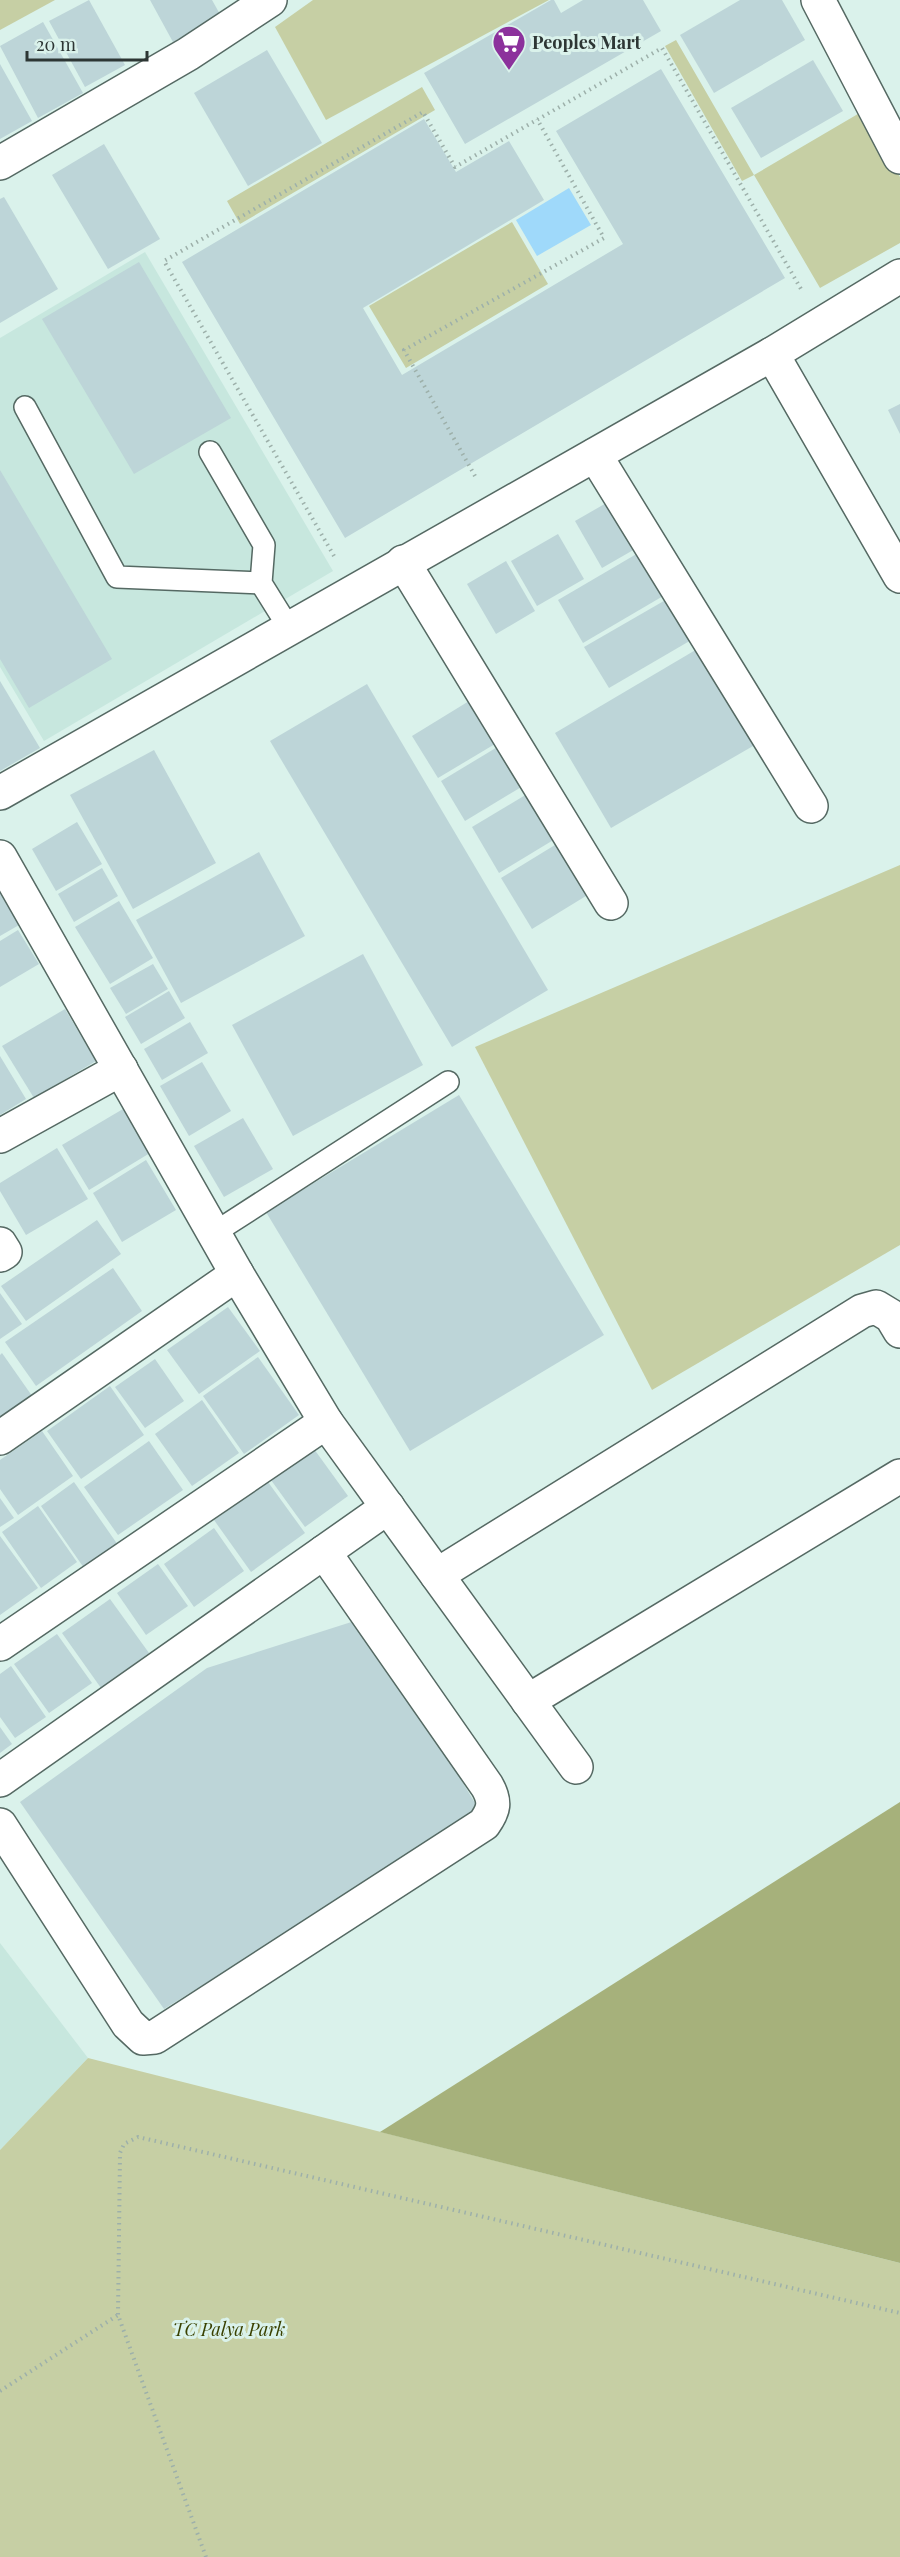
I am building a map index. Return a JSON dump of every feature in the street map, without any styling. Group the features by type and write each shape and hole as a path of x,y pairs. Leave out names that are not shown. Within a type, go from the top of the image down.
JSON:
{"street":[{"path":"0,163 188,54 270,0"},
{"path":"819,0 900,157"},
{"path":"0,793 772,354 900,276"},
{"path":"772,354 888,530 900,576"},
{"path":"595,455 811,806"},
{"path":"403,562 611,903"},
{"path":"0,857 237,1274 327,1422 576,1767"},
{"path":"0,1136 121,1069"},
{"path":"0,1244 5,1252 0,1255"},
{"path":"0,1438 237,1274"},
{"path":"436,1575 862,1311 876,1307 891,1316 900,1331"},
{"path":"0,1644 327,1422"},
{"path":"528,1701 900,1476"},
{"path":"0,1780 387,1507"},
{"path":"0,1825 128,2024 143,2038 155,2037 484,1824 492,1812 494,1799 487,1786 324,1552"}],"lane":[{"path":"25,407 117,577 261,583"},
{"path":"210,452 264,545 261,583 290,628"},
{"path":"214,1233 448,1082"}],"path":[{"path":"334,556 164,261 423,112 455,167 662,48 801,289"},
{"path":"476,476 405,350 604,238 537,119"},
{"path":"206,2557 118,2315 120,2153 124,2144 138,2136 900,2313"},
{"path":"0,2391 118,2315"}],"shaded area":[{"path":"145,252 333,571 44,741 0,667 0,338"},
{"path":"0,1943 88,2058 0,2150"}],"green space":[{"path":"0,0 55,0 0,30"},
{"path":"313,0 549,0 326,120 275,27"},
{"path":"676,40 754,175 742,181 665,46"},
{"path":"422,87 435,110 240,224 227,201"},
{"path":"863,111 900,177 900,243 820,288 754,175"},
{"path":"512,222 548,284 406,368 369,306"},
{"path":"900,865 900,1245 652,1390 475,1047"},
{"path":"900,1802 900,2263 380,2132"},
{"name":"TC Palya Park","path":"88,2058 900,2263 900,2557 0,2557 0,2150"}],"water":[{"path":"569,188 591,225 537,256 516,220"}],"building":[{"path":"89,0 125,65 85,87 49,21"},
{"path":"150,0 212,0 221,16 173,42"},
{"name":"Peoples Mart","path":"554,0 561,13 583,0 643,0 661,31 465,144 424,73"},
{"path":"740,0 782,0 805,40 714,93 680,35"},
{"path":"43,22 83,93 38,118 0,46"},
{"path":"267,50 322,143 248,186 194,93"},
{"path":"813,60 843,111 761,158 731,108"},
{"path":"0,64 32,121 0,139"},
{"path":"661,69 785,278 345,538 182,262 424,119 456,172 509,141 544,200 363,308 402,375 623,244 556,131"},
{"path":"104,144 160,239 108,269 52,175"},
{"path":"4,197 58,289 0,323 0,199"},
{"path":"139,262 231,418 134,474 42,319"},
{"path":"900,404 900,434 888,410"},
{"path":"0,470 112,659 29,708 0,659"},
{"path":"615,498 642,545 602,568 575,521"},
{"path":"558,534 584,579 537,606 511,561"},
{"path":"645,549 670,592 583,643 558,600"},
{"path":"506,561 535,611 496,634 467,584"},
{"path":"669,598 693,639 609,688 584,647"},
{"path":"704,645 760,742 611,828 555,733"},
{"path":"0,681 40,748 0,771"},
{"path":"367,684 548,990 452,1047 270,741"},
{"path":"474,698 500,741 438,778 412,736"},
{"path":"504,743 528,783 465,821 441,781"},
{"path":"154,750 216,863 133,909 70,795"},
{"path":"532,791 560,836 499,873 472,827"},
{"path":"77,822 102,864 56,891 32,849"},
{"path":"568,837 599,888 532,929 501,878"},
{"path":"259,852 305,936 181,1003 136,920"},
{"path":"102,868 118,896 74,922 58,894"},
{"path":"0,877 26,921 0,936"},
{"path":"119,901 153,958 110,984 75,927"},
{"path":"18,930 39,964 0,987 0,941"},
{"path":"363,954 423,1065 293,1136 232,1025"},
{"path":"153,964 168,989 126,1014 110,988"},
{"path":"169,991 185,1018 141,1044 125,1017"},
{"path":"65,1009 96,1061 34,1098 2,1046"},
{"path":"190,1022 208,1053 162,1080 144,1049"},
{"path":"0,1056 26,1099 0,1115"},
{"path":"202,1062 231,1111 189,1136 160,1086"},
{"path":"459,1095 604,1335 410,1451 266,1212"},
{"path":"123,1109 150,1153 89,1190 62,1145"},
{"path":"243,1118 273,1169 224,1197 194,1146"},
{"path":"57,1148 88,1199 26,1235 0,1191 0,1183"},
{"path":"146,1160 176,1210 122,1242 93,1193"},
{"path":"97,1220 121,1254 26,1321 1,1286"},
{"path":"113,1268 142,1311 36,1386 5,1342"},
{"path":"0,1293 22,1324 0,1339"},
{"path":"228,1307 260,1351 199,1394 167,1350"},
{"path":"2,1353 37,1403 0,1428 0,1355"},
{"path":"258,1357 299,1415 244,1454 203,1396"},
{"path":"155,1359 184,1401 145,1428 115,1387"},
{"path":"110,1386 144,1435 81,1479 47,1431"},
{"path":"202,1400 239,1453 192,1486 155,1434"},
{"path":"42,1431 73,1476 18,1515 0,1489 0,1460"},
{"path":"149,1441 183,1490 118,1535 84,1487"},
{"path":"314,1449 348,1496 305,1527 271,1480"},
{"path":"74,1482 118,1545 84,1568 41,1506"},
{"path":"268,1482 305,1533 251,1572 214,1520"},
{"path":"0,1498 14,1518 0,1527"},
{"path":"38,1506 77,1562 41,1588 2,1532"},
{"path":"214,1528 244,1571 194,1607 164,1564"},
{"path":"0,1536 38,1588 0,1615"},
{"path":"158,1564 188,1606 146,1635 117,1593"},
{"path":"110,1599 149,1653 101,1688 62,1633"},
{"path":"364,1618 481,1813 164,2009 20,1802 207,1668"},
{"path":"57,1634 92,1683 49,1713 14,1664"},
{"path":"11,1666 46,1717 15,1738 0,1717 0,1674"},
{"path":"0,1727 12,1744 0,1753"}],"place":[{"name":"Peoples Mart","path":"509,71"}]}
